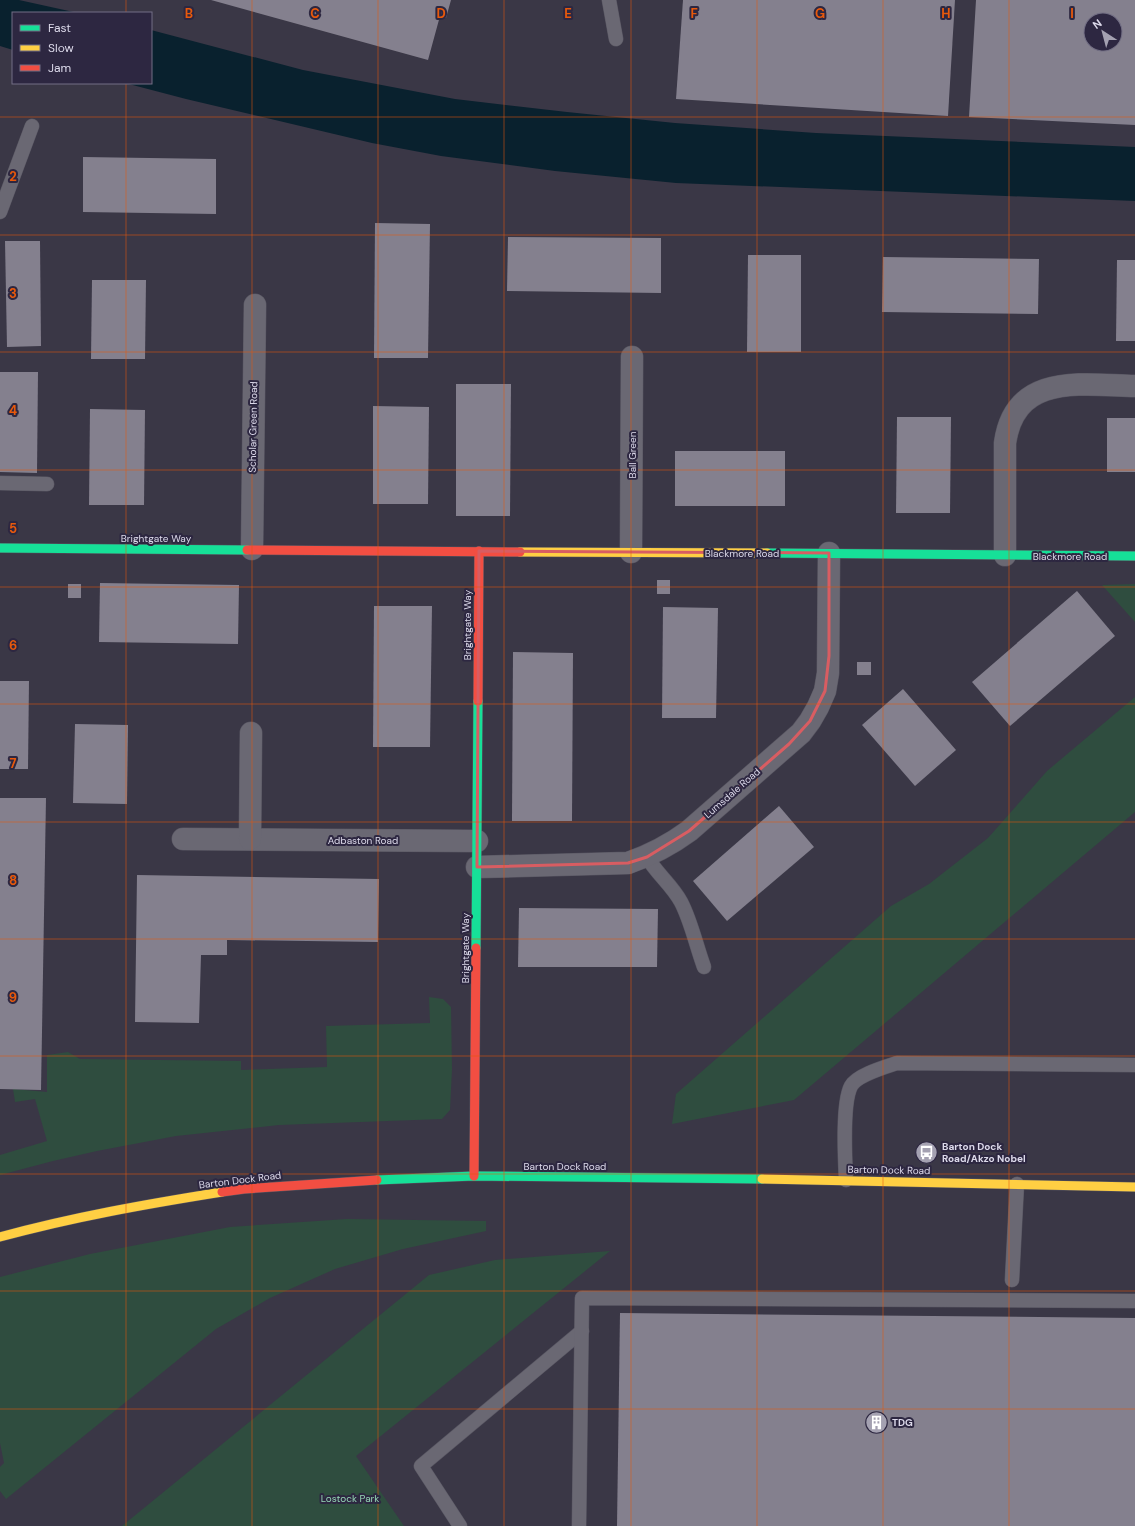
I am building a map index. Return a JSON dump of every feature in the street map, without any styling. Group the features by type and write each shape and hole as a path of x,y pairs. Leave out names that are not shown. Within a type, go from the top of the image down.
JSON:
{"street":[{"name":"Scholar Green Road","path":"252,549 255,305"},
{"name":"Ball Green","path":"631,552 632,357"},
{"path":"1005,555 1005,443 1007,431 1017,408 1029,397 1044,389 1057,386 1135,386"},
{"name":"Brightgate Way","path":"0,548 479,551 474,1176"},
{"name":"Blackmore Road","path":"479,551 1135,556"},
{"name":"Lumsdale Road","path":"476,867 607,864 628,862 647,857 672,843 689,831 789,744 810,721 825,691 828,673 829,553"},
{"path":"250,839 251,733"},
{"name":"Adbaston Road","path":"184,839 477,841"},
{"name":"Barton Dock Road","path":"0,1237 42,1225 152,1203 244,1189 336,1182 474,1176 655,1177 1135,1187"}],"lane":[{"path":"609,0 616,39"},
{"path":"0,212 32,126"},
{"path":"0,484 47,484"},
{"path":"647,857 656,871 674,891 681,902 704,967"},
{"path":"846,1180 846,1106 851,1085 868,1072 897,1063 1135,1065"},
{"path":"1012,1280 1017,1184"},
{"path":"579,1526 582,1298 1135,1301"},
{"path":"460,1526 421,1466 582,1331"}],"highlighted area":[{"path":"479,551 829,553 829,656 825,691 810,721 789,744 689,831 647,857 628,863 477,867"}],"green space":[{"path":"1135,584 1135,622 1102,585"},
{"path":"1135,697 1135,812 794,1100 672,1124 676,1094 891,906 929,884 988,838 1047,771"},
{"path":"429,997 443,999 451,1007 452,1069 450,1110 442,1119 279,1125 176,1136 97,1151 0,1175 0,1155 47,1141 35,1099 15,1102 13,1089 47,1092 47,1055 68,1052 80,1059 241,1061 241,1070 327,1067 326,1026 430,1023"},
{"path":"347,1219 486,1221 486,1231 403,1249 335,1269 270,1298 216,1329 6,1499 0,1491 0,1467 4,1463 0,1443 0,1277 90,1254 230,1227"},
{"name":"Lostock Park","path":"610,1251 356,1456 404,1526 122,1526 429,1275 495,1260"}],"water":[{"path":"0,0 19,0 73,12 12,12 12,50 0,46"},
{"path":"152,30 303,70 455,99 675,123 816,133 1135,147 1135,201 676,183 555,171 441,156 372,143 129,84 152,84"}],"building":[{"path":"211,0 451,0 446,18 440,16 428,60"},
{"path":"683,0 955,0 948,116 676,99"},
{"path":"976,0 1135,0 1135,125 969,117"},
{"path":"83,157 216,159 216,214 83,212"},
{"path":"375,223 430,224 428,358 374,358"},
{"path":"508,237 661,238 661,293 507,291"},
{"path":"5,241 40,241 41,346 7,347"},
{"path":"748,255 801,255 801,352 747,352"},
{"path":"883,257 1039,259 1038,314 882,312"},
{"path":"1117,260 1135,260 1135,341 1116,341"},
{"path":"92,280 146,280 145,359 91,359"},
{"path":"0,372 38,372 37,473 0,472"},
{"path":"456,384 511,384 510,516 456,516"},
{"path":"373,406 429,407 428,504 373,504"},
{"path":"90,409 145,410 144,505 89,505"},
{"path":"897,417 951,417 950,513 896,513"},
{"path":"1107,418 1135,418 1135,472 1107,472"},
{"path":"675,451 785,451 785,506 675,506"},
{"path":"657,580 670,580 670,594 657,594"},
{"path":"100,583 239,585 238,644 99,642"},
{"path":"68,584 81,584 81,598 68,598"},
{"path":"1077,591 1115,636 1010,726 972,682"},
{"path":"374,606 432,606 430,747 373,747"},
{"path":"663,607 718,608 716,718 662,718"},
{"path":"513,652 573,653 572,821 512,821"},
{"path":"857,662 871,662 871,675 857,675"},
{"path":"0,681 29,681 28,769 0,769"},
{"path":"903,689 956,750 915,786 862,725"},
{"path":"75,724 128,725 127,804 73,803"},
{"path":"0,798 46,798 41,1090 0,1089"},
{"path":"779,806 814,847 727,921 693,881"},
{"path":"137,875 379,879 378,942 227,940 227,955 201,955 199,1023 135,1022"},
{"path":"519,908 658,909 657,967 518,967"},
{"name":"TDG","path":"620,1313 1135,1318 1135,1526 617,1526"}],"traffic: fast":[{"path":"0,548 247,550"},
{"path":"767,553 1135,556"},
{"path":"476,948 478,701"},
{"path":"377,1180 474,1176 762,1179"}],"traffic: slow":[{"path":"520,552 767,553"},
{"path":"762,1179 1135,1187"},
{"path":"0,1237 55,1223 166,1201 222,1192"}],"traffic: jam":[{"path":"247,550 520,552"},
{"path":"478,701 479,551"},
{"path":"474,1176 476,948"},
{"path":"222,1192 244,1189 377,1180"}],"place":[{"name":"Barton Dock Road/Akzo Nobel","path":"926,1152"},
{"name":"TDG","path":"877,1422"}]}
